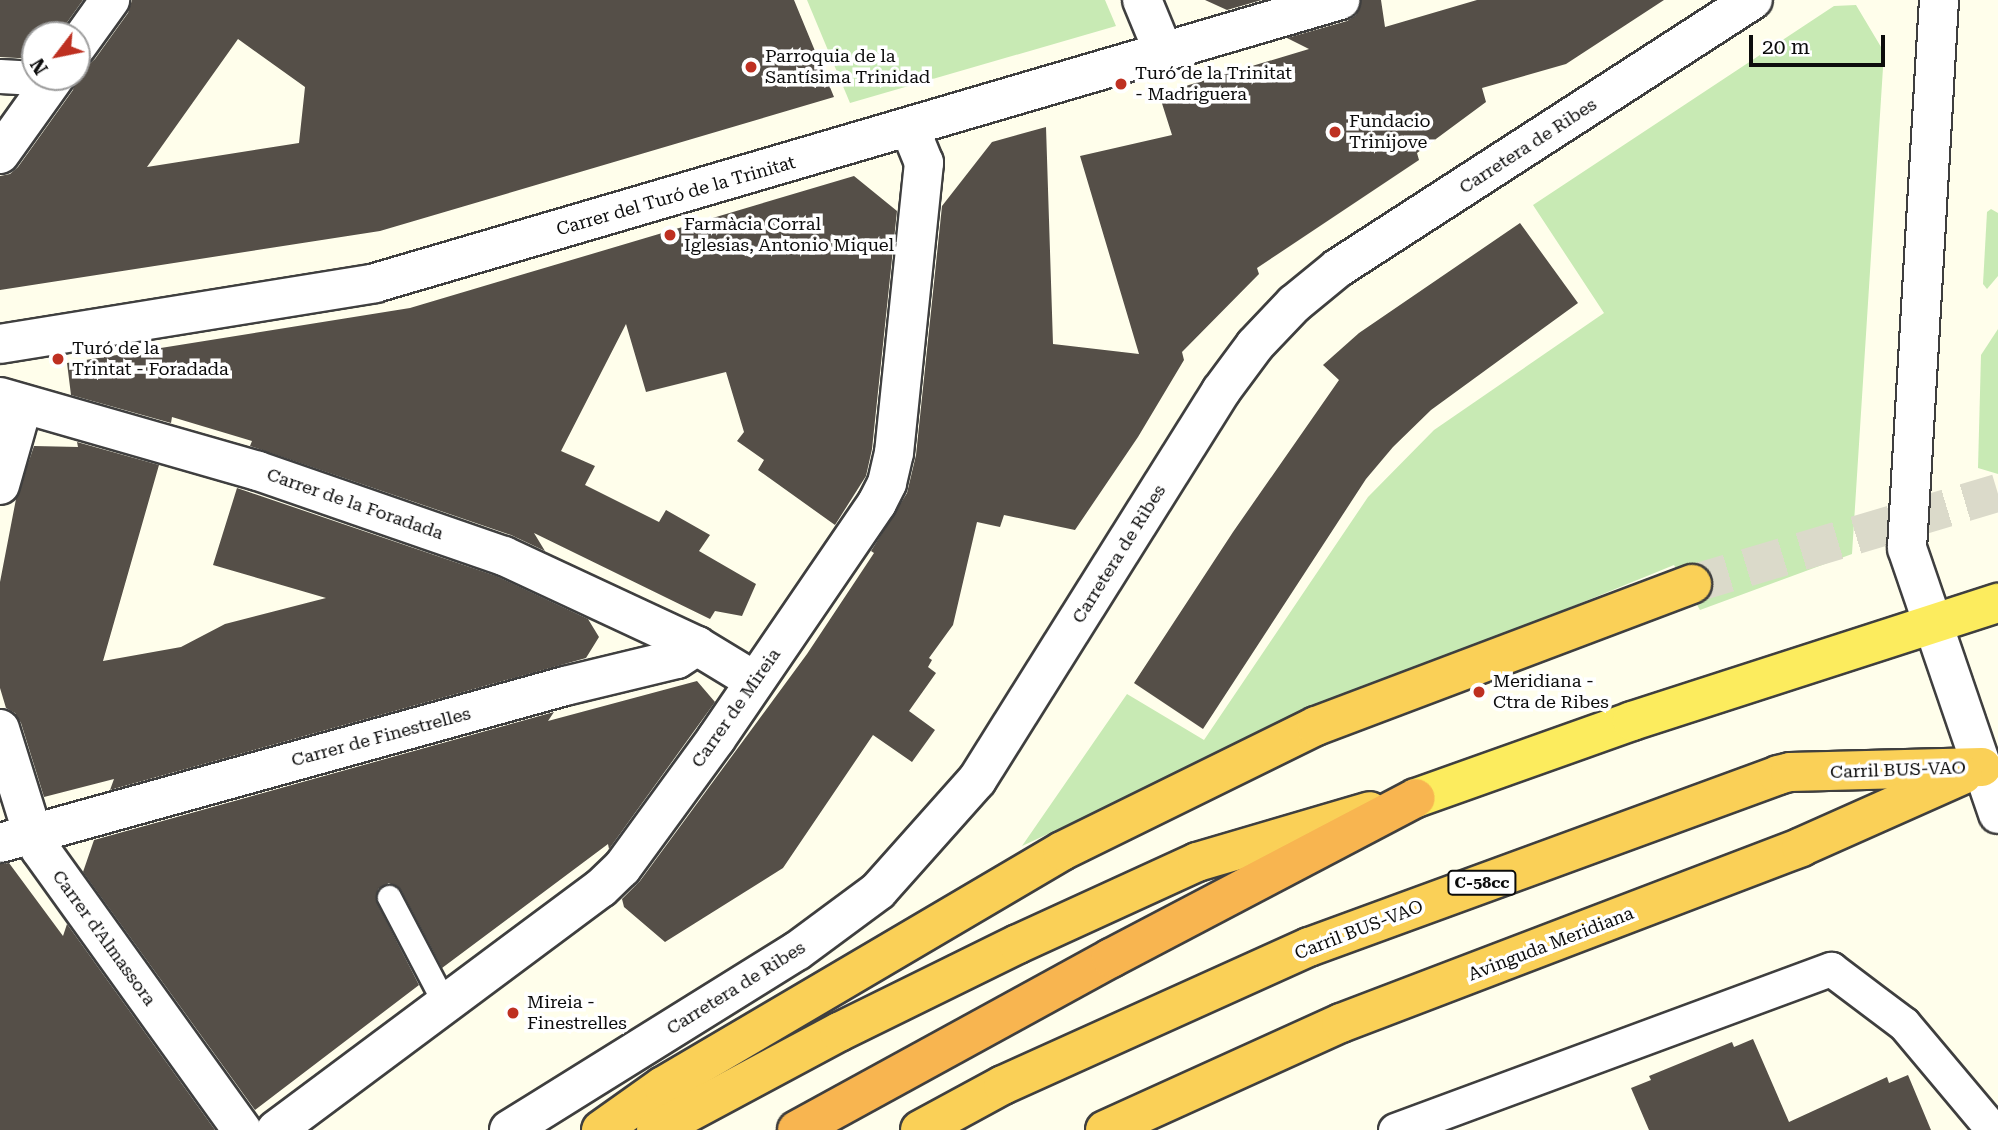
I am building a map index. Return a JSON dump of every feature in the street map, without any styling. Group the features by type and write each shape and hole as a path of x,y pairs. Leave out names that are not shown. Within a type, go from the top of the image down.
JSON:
{"highway":[{"path":"601,1130 663,1086 1062,851 1315,726 1692,584"},
{"name":"Carril BUS-VAO","path":"920,1130 1003,1085 1309,947 1778,775 1790,772 1990,764"},
{"name":"Avinguda Meridiana","path":"1105,1130 1341,1023 1801,847 1990,764"},
{"path":"656,1130 839,1032 1018,944 1197,862 1416,798"},
{"path":"797,1130 1111,958 1416,798"}],"main road":[{"path":"1416,798 1632,721 1998,603"}],"street":[{"path":"91,26 110,0"},
{"path":"1142,0 1164,53"},
{"name":"Carrer del Turó de la Trinitat","path":"0,344 375,283 1340,0"},
{"name":"Carretera de Ribes","path":"509,1130 797,951 878,891 977,780 1221,391 1255,345 1294,304 1338,268 1753,0"},
{"path":"1938,0 1907,548 1933,624 1990,764 1998,814"},
{"path":"0,76 21,77"},
{"path":"0,155 45,91"},
{"name":"Carrer de Mireia","path":"276,1130 622,868 716,739 887,483 894,453 924,163 910,128"},
{"path":"0,485 12,400"},
{"name":"Carrer de la Foradada","path":"12,400 258,471 504,556 697,646"},
{"path":"697,646 753,680"},
{"name":"Carrer de Finestrelles","path":"16,839 565,686 677,659 697,646"},
{"name":"Carrer d'Almassora","path":"0,729 16,839 242,1130"},
{"path":"1395,1130 1830,969 1904,1024 1993,1130"}],"lane":[{"path":"388,897 445,1004"}],"green space":[{"path":"807,0 1105,0 1116,26 850,103"},
{"path":"1856,5 1884,52 1852,554 1700,610 1674,565 1301,717 1022,846 1127,694 1204,740 1368,497 1434,430 1604,313 1533,205 1834,6"},
{"path":"1991,209 1998,213 1998,276 1987,289 1983,284 1987,212"},
{"path":"1998,329 1998,474 1978,468 1981,355"}],"building":[{"path":"0,0 83,0 68,21 21,21 21,58 0,57"},
{"path":"132,0 794,0 834,97 380,231 0,290 0,176 10,174 18,167 72,91 91,91 91,62 128,13","holes":["238,39 305,87 299,143 147,167"]},
{"path":"1205,0 1262,0 1227,10"},
{"path":"1361,0 1381,0 1385,27 1477,0 1664,0 1566,64 1482,88 1486,102 1417,153 1419,160 1257,268 1259,274 1182,352 1184,360 1138,437 1075,530 1004,515 1000,527 977,522 953,625 929,658 932,660 928,667 936,673 909,711 935,730 912,762 873,735 783,868 665,942 624,907 622,899 640,881 807,654 874,553 871,551 907,493 916,455 942,206 992,142 1046,127 1053,344 1139,354 1080,156 1172,135 1159,94 1309,49 1287,38 1347,21 1356,15"},
{"path":"854,176 897,211 872,449 866,476 835,525 758,470 764,460 737,441 744,432 726,372 646,392 626,324 561,451 595,466 585,485 659,522 666,510 710,535 699,551 756,584 742,616 715,611 710,619 534,533 545,551 511,535 250,446 252,441 172,417 171,423 71,395 67,363 410,308"},
{"path":"1520,223 1578,303 1431,410 1393,447 1366,479 1203,729 1134,683 1233,532 1339,380 1323,365 1359,333"},
{"path":"77,442 159,465 103,661 181,647 225,624 326,598 213,565 237,488 496,576 588,619 599,637 586,658 110,790 114,779 44,797 21,723 15,713 6,708 0,688 0,582 16,499 34,446 78,447"},
{"path":"697,681 715,702 609,849 608,844 442,968 401,890 389,883 378,889 377,903 419,985 255,1110 83,872 94,840 554,712 548,721"},
{"path":"9,863 63,936 67,924 215,1130 0,1130 0,864"},
{"path":"1753,1039 1789,1122 1887,1077 1889,1083 1908,1075 1931,1130 1649,1130 1631,1088 1651,1080 1649,1076 1732,1042 1734,1047"}],"tunnel":[{"path":"1692,584 1998,493"}],"place":[{"name":"Parroquia de la Santísima Trinidad","path":"751,67"},
{"name":"Turó de la Trinitat - Madriguera","path":"1121,84"},
{"name":"Fundacio Trinijove","path":"1335,132"},
{"name":"Farmàcia Corral Iglesias, Antonio Miquel","path":"670,235"},
{"name":"Turó de la Trintat - Foradada","path":"58,359"},
{"name":"Meridiana - Ctra de Ribes","path":"1479,692"},
{"name":"Mireia - Finestrelles","path":"513,1013"}]}
